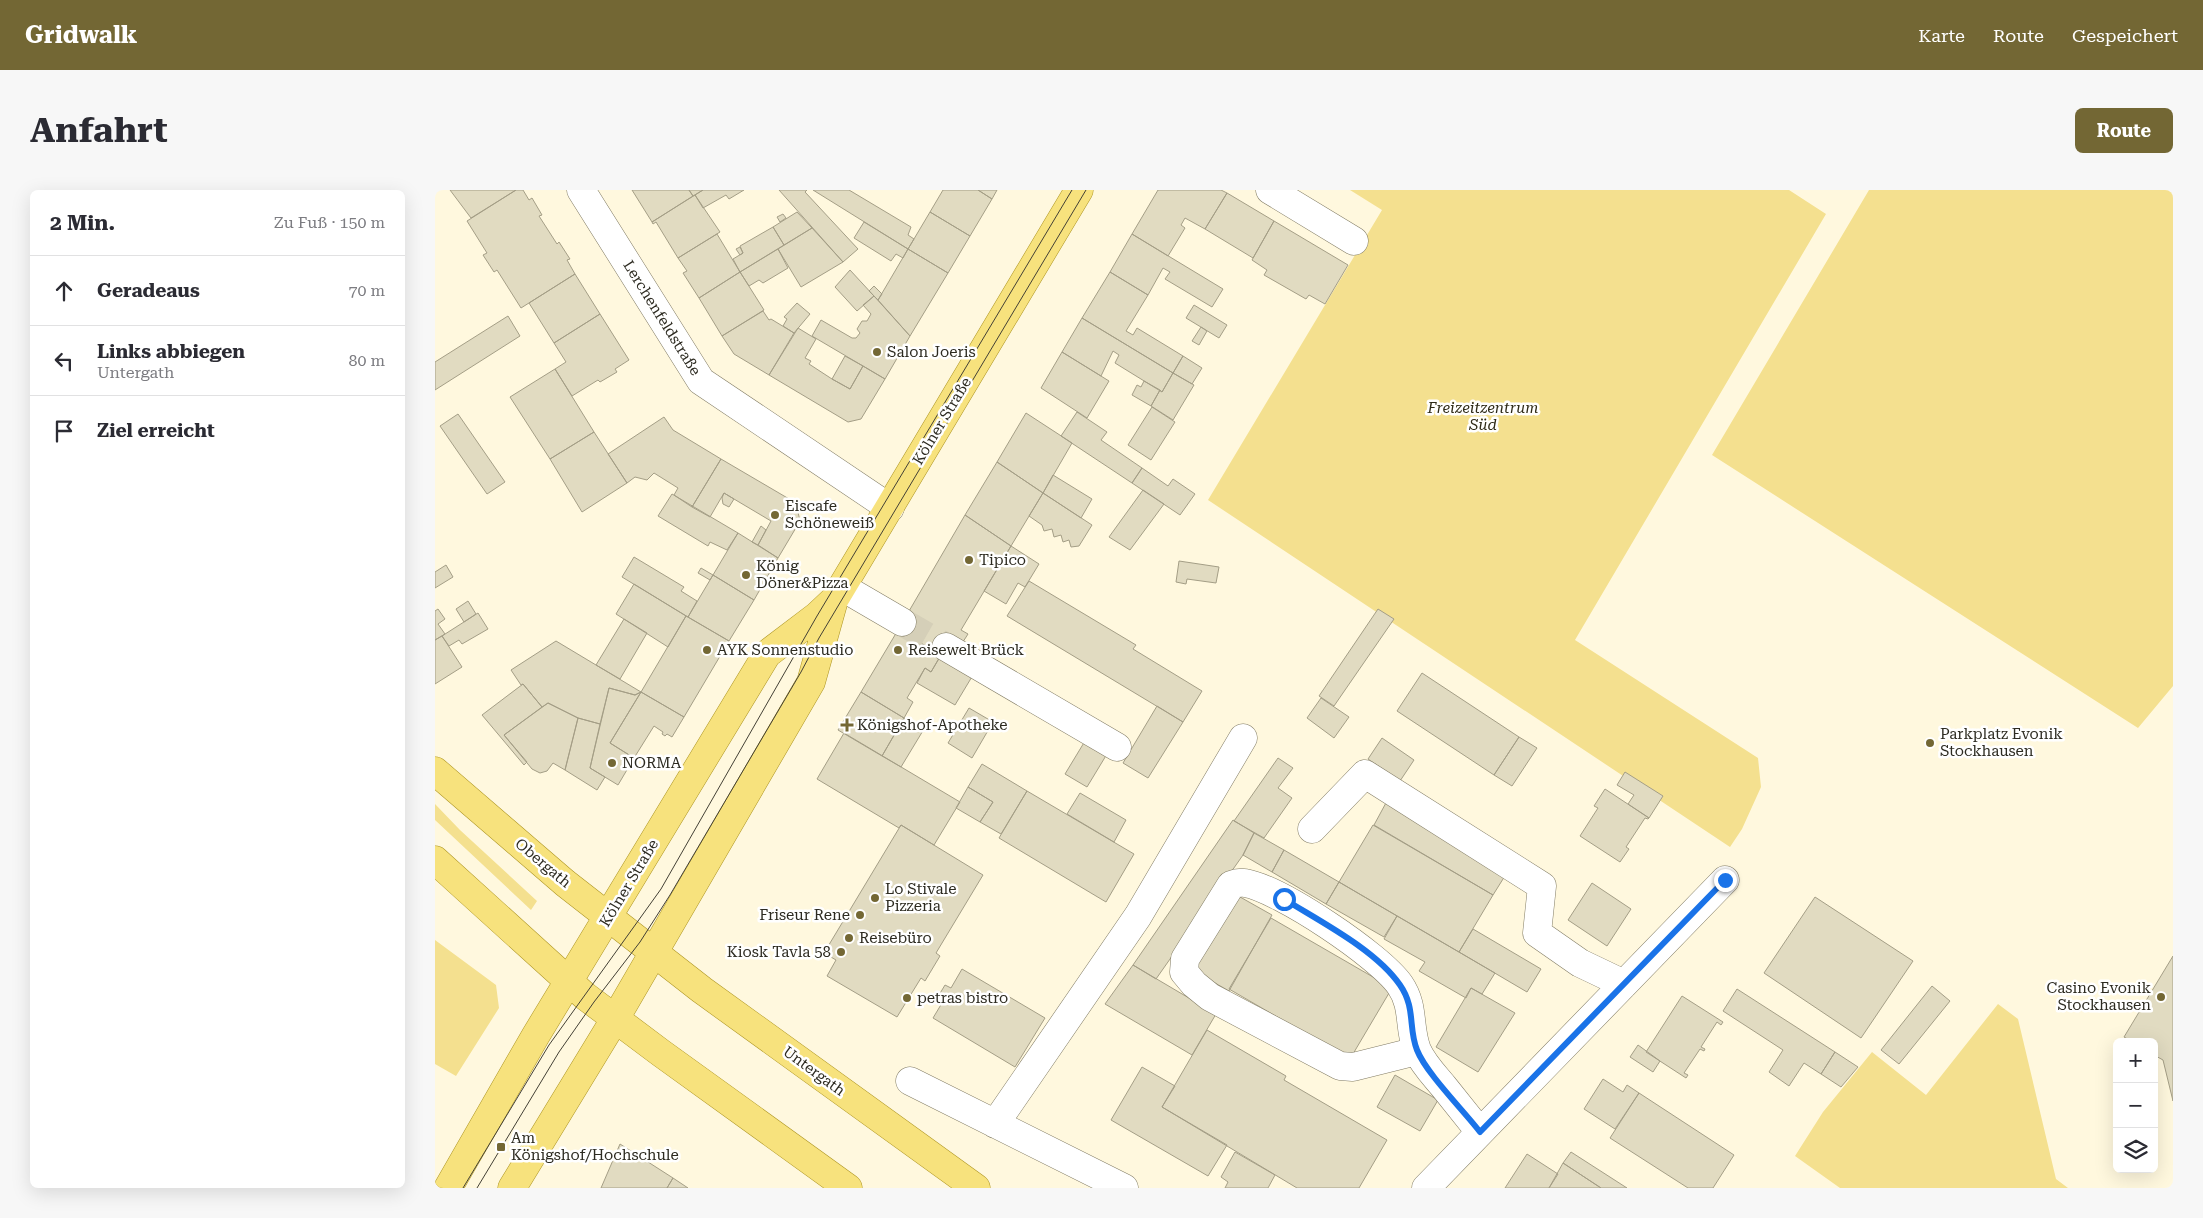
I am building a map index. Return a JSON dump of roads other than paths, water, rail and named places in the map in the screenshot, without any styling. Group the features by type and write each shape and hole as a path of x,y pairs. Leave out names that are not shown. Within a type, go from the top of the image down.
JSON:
{"main road":[{"name":"Kölner Straße","path":"448,1188 568,982 767,654 817,616 838,593 1079,190"},
{"name":"Kölner Straße","path":"511,1188 615,1019 811,682 838,593"},
{"name":"Obergath","path":"435,771 565,883 654,952"},
{"path":"435,860 568,982 615,1019 848,1188"},
{"name":"Untergath","path":"654,952 710,996 976,1188"}],"street":[{"name":"Lerchenfeldstraße","path":"581,190 701,381 890,508"},
{"path":"1270,190 1354,241"},
{"path":"838,593 902,622"},
{"path":"946,647 1117,747"},
{"path":"995,1124 1138,916 1243,738"},
{"path":"1312,829 1365,774 1542,886 1537,933 1580,962 1623,984"},
{"path":"1426,1188 1725,880"},
{"path":"1417,1052 1353,1067 1344,1067 1210,997 1194,984 1184,972 1185,959 1231,886 1238,882 1256,886 1292,904 1364,950 1389,971 1407,996 1411,1008 1417,1052 1480,1132"},
{"path":"910,1081 1124,1188"}],"tunnel":[{"path":"902,622 946,647"}],"tram line":[{"path":"463,1188 549,1045 661,889 817,616 1072,190"},
{"path":"477,1188 559,1052 640,942 670,895 819,638 1086,190"}],"place":[{"name":"Salon Joeris","path":"877,352"},
{"name":"Eiscafe Schöneweiß","path":"775,515"},
{"name":"Tipico","path":"969,560"},
{"name":"König Döner&Pizza","path":"746,575"},
{"name":"AYK Sonnenstudio","path":"707,650"},
{"name":"Reisewelt Brück","path":"898,650"},
{"name":"Königshof-Apotheke","path":"847,725"},
{"name":"Parkplatz Evonik Stockhausen","path":"1930,743"},
{"name":"NORMA","path":"612,763"},
{"name":"Lo Stivale Pizzeria","path":"875,898"},
{"name":"Friseur Rene","path":"860,915"},
{"name":"Reisebüro","path":"849,938"},
{"name":"Kiosk Tavla 58","path":"841,952"},
{"name":"Casino Evonik Stockhausen","path":"2161,997"},
{"name":"petras bistro","path":"907,998"},
{"name":"Am Königshof/Hochschule","path":"501,1147"}],"park label":[{"name":"Freizeitzentrum Süd","path":"1483,416"}]}
